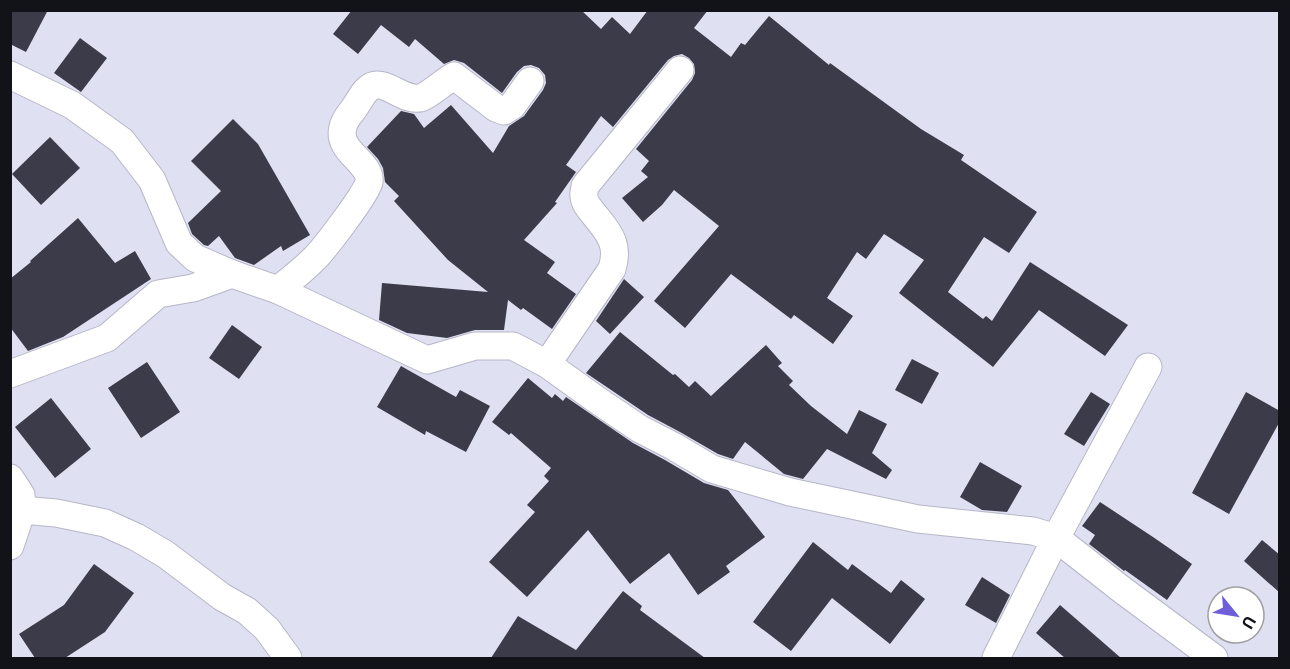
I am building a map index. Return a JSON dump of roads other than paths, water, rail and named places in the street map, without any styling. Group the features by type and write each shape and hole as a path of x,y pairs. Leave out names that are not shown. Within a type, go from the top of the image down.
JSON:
{"street":[{"path":"547,364 612,269 616,258 615,247 609,233 587,206 584,196 585,186 680,70"},
{"path":"10,75 72,105 122,141 152,180 179,243 195,258 278,290 427,360 475,346 513,346 547,364 640,429 712,469 790,492 918,519 1033,531 1056,538 1214,658"},
{"path":"278,290 314,259 367,189 368,172 343,143 342,135 343,126 365,92 373,86 384,85 407,97 419,98 454,76 496,108 504,111 512,106 530,81"},
{"path":"10,374 107,338 159,294 193,288 232,274"},
{"path":"996,658 1056,538 1148,367"},
{"path":"10,478 21,495 22,510 10,546"},
{"path":"22,510 56,513 105,523 136,537 165,554 222,597 246,611 267,630 288,658"}]}
